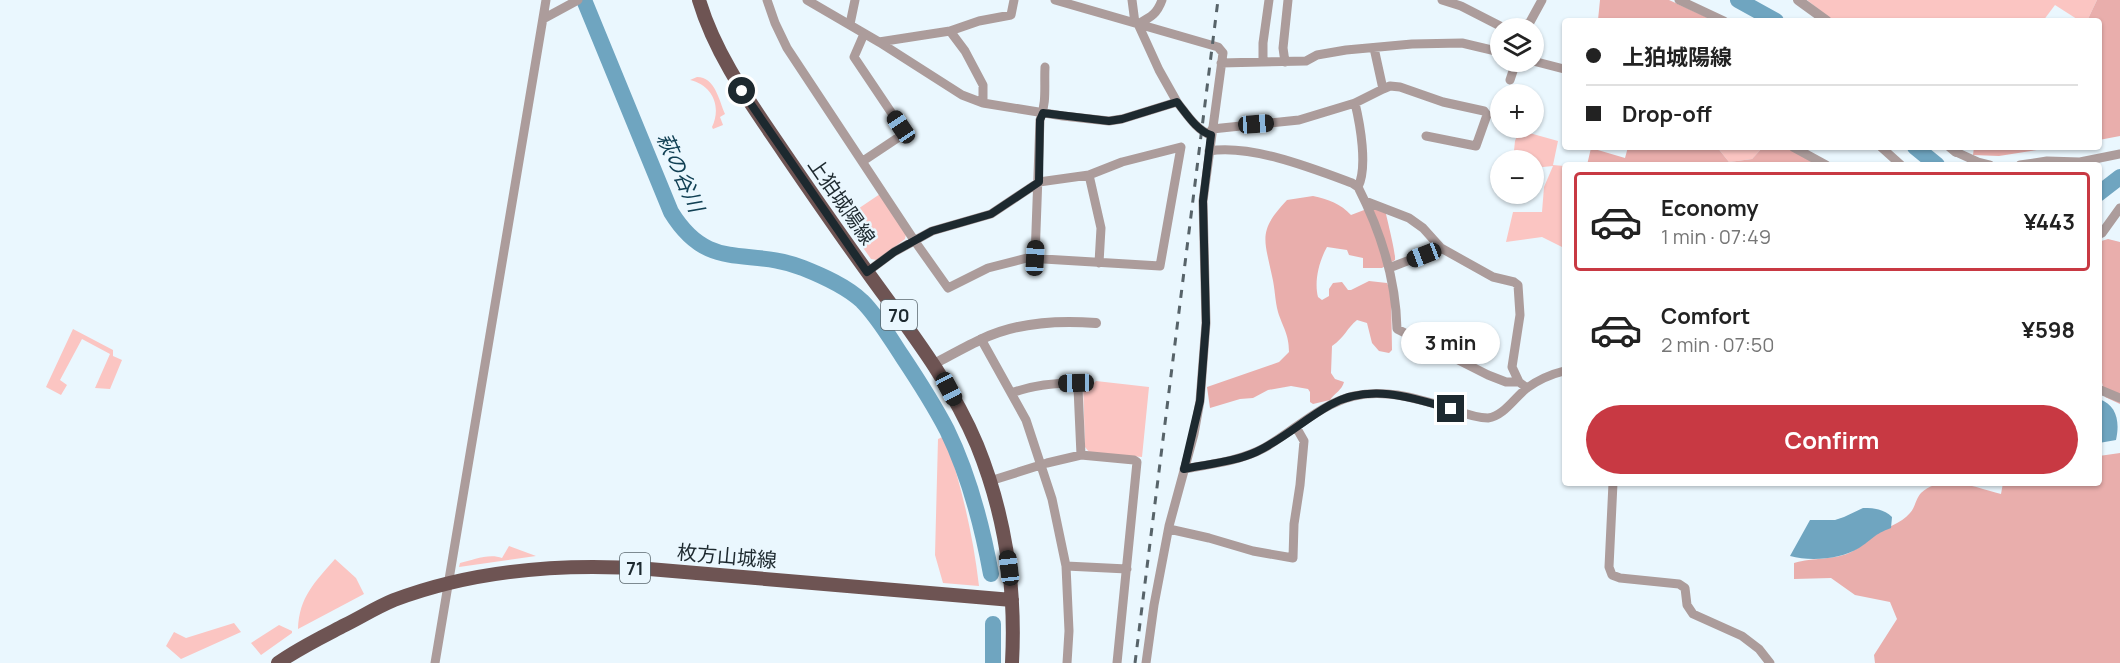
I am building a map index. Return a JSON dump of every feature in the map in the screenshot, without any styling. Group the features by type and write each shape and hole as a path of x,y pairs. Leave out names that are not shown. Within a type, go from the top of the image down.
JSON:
{"main road":[{"name":"上狛城陽線","path":"699,0 714,41 742,91 867,272 934,364 970,430 990,481 1008,554 1012,600 1012,663"},
{"name":"枚方山城線","path":"278,663 305,645 393,601 448,583 515,570 598,566 1012,600"}],"street":[{"path":"435,663 546,0"},
{"path":"543,19 578,0"},
{"path":"767,0 787,48 914,240 948,288 988,268 1035,258 1160,266 1181,147 1122,162 1089,175 1039,182 991,214 932,231 914,240 867,272"},
{"path":"807,0 850,24 962,95 983,103 1109,121 1177,102"},
{"path":"850,24 855,0"},
{"path":"879,42 950,31 980,21 1011,15 1014,0"},
{"path":"1055,0 1218,47 1222,53 1203,201 1206,323 1201,388 1194,434 1169,530 1154,606 1146,663"},
{"path":"1132,0 1137,24 1159,70 1177,102 1207,134 1299,120 1355,103 1390,86 1400,87 1443,102 1484,111 1487,115 1476,146 1426,136"},
{"path":"1137,24 1151,18 1158,11 1162,0"},
{"path":"1263,62 1263,43 1269,0"},
{"path":"1285,62 1283,48 1288,0"},
{"path":"1442,0 1461,6 1490,21"},
{"path":"1532,18 1542,0"},
{"path":"1679,0 1718,18"},
{"path":"1798,0 1823,18"},
{"path":"950,31 965,51 984,85 983,103"},
{"path":"863,161 899,137 901,127 854,57 864,34"},
{"path":"1221,63 1306,61 1317,55 1346,50 1412,45 1462,43 1490,50"},
{"path":"1374,48 1383,89"},
{"path":"1544,64 1562,68"},
{"path":"1035,258 1040,120 1046,98 1043,89 1046,67"},
{"path":"1510,80 1513,72"},
{"path":"1355,103 1359,120 1363,171 1358,187"},
{"path":"1209,151 1232,149 1294,163 1358,187 1389,268 1396,300 1397,329 1506,382 1523,385 1562,372"},
{"path":"1798,150 1820,162"},
{"path":"1884,150 1898,162"},
{"path":"1955,150 1978,162"},
{"path":"2040,162 2080,162 2120,154"},
{"path":"1089,175 1101,228 1099,263"},
{"path":"1365,201 1409,218 1423,228 1441,248 1493,276 1518,285 1520,315 1512,367 1523,385"},
{"path":"2102,233 2120,208"},
{"path":"1389,268 1441,248"},
{"path":"934,364 981,339 1016,328 1040,323 1071,321 1096,323"},
{"path":"981,339 1026,420 1052,499 1066,566 1067,663"},
{"path":"1012,393 1053,383 1076,383 1081,455"},
{"path":"1184,469 1248,455 1265,448 1332,403 1368,393 1411,397 1470,415 1490,418 1501,412 1523,385"},
{"path":"2102,391 2120,398"},
{"path":"1169,530 1209,538 1253,551 1293,558 1294,524 1304,441 1296,427"},
{"path":"990,481 1081,455 1137,462 1117,663"},
{"path":"1613,486 1609,567 1612,575 1620,578 1679,584 1685,588 1687,605 1694,614 1742,636 1770,663"},
{"path":"1066,566 1127,568"}],"shaded area":[{"path":"1600,0 1669,0 1708,18 1598,18"},
{"path":"1807,0 2097,0 2088,18 2075,18 2055,5 2045,18 1829,18"},
{"path":"2097,0 2120,0 2120,136 2102,139 2102,18 2088,18"},
{"path":"697,77 708,81 716,90 725,114 720,117 723,125 713,129 715,104 704,86 690,80"},
{"path":"1544,137 1558,141 1553,165 1562,166 1562,247 1542,237 1506,242 1513,212 1542,212 1544,187 1553,166 1544,167 1544,150 1514,150 1516,138"},
{"path":"1591,150 1625,158 1627,150 1719,150 1729,162 1588,162"},
{"path":"1719,150 1760,150 1752,159 1729,162"},
{"path":"1760,150 1793,150 1815,162 1729,162 1752,159"},
{"path":"1974,150 2037,150 1999,156 1973,155"},
{"path":"880,194 906,234 905,239 877,260 871,259 843,219"},
{"path":"1313,196 1334,202 1351,215 1372,207 1385,209 1395,260 1382,268 1363,268 1363,258 1349,255 1347,250 1327,247 1320,265 1317,285 1318,297 1322,300 1329,296 1329,289 1333,283 1342,282 1348,290 1351,290 1369,281 1387,283 1391,292 1392,350 1389,353 1379,351 1372,343 1367,323 1357,320 1332,346 1331,373 1335,379 1344,382 1330,400 1313,404 1310,402 1308,389 1291,386 1268,390 1253,398 1240,399 1210,408 1207,387 1279,362 1289,352 1287,336 1277,308 1267,252 1267,228 1287,200"},
{"path":"2108,239 2120,242 2120,404 2105,397 2102,382 2102,241"},
{"path":"73,329 113,350 113,356 122,360 110,389 95,388 110,354 82,339 60,380 67,385 61,395 46,387"},
{"path":"1096,381 1149,387 1142,457 1089,452 1085,447 1083,383"},
{"path":"945,436 966,510 979,586 943,583 935,555 938,439"},
{"path":"2120,453 2120,663 1875,663 1874,655 1897,619 1890,602 1855,595 1831,578 1794,579 1794,563 1839,556 1856,549 1879,532 1906,517 1912,511 1919,495 1930,487 1971,486 2001,494 2002,486 2102,486 2102,456"},
{"path":"509,546 536,556 459,567 460,563 481,558 492,556 502,558"},
{"path":"335,559 356,578 364,594 298,629 301,608 309,591"},
{"path":"234,623 241,632 181,659 166,646 174,632 186,638"},
{"path":"279,625 292,633 261,655 251,643"}],"water":[{"path":"2102,400 2110,405 2116,415 2118,427 2116,440 2102,442"},
{"path":"1863,508 1889,514 1892,517 1891,528 1844,555 1816,559 1790,556 1810,520 1835,520"}],"waterway":[{"name":"萩の谷川","path":"584,0 671,212 685,231 700,244 715,251 783,262 826,278 856,296 879,321 931,402 955,447 974,500 991,574"},
{"path":"1738,0 1771,18"},
{"path":"1919,150 1933,162"},
{"path":"2102,191 2120,177"},
{"name":"萩の谷川","path":"993,624 993,663"}],"railway":[{"path":"1135,663 1218,0"}],"route":[{"path":"742,91 867,272 914,240 932,231 991,214 1039,182 1040,120 1043,113 1109,121 1177,102 1192,121 1211,135 1203,201 1206,323 1200,401 1184,469 1231,460 1256,452 1332,403 1352,396 1368,393 1394,394 1451,409"}]}
